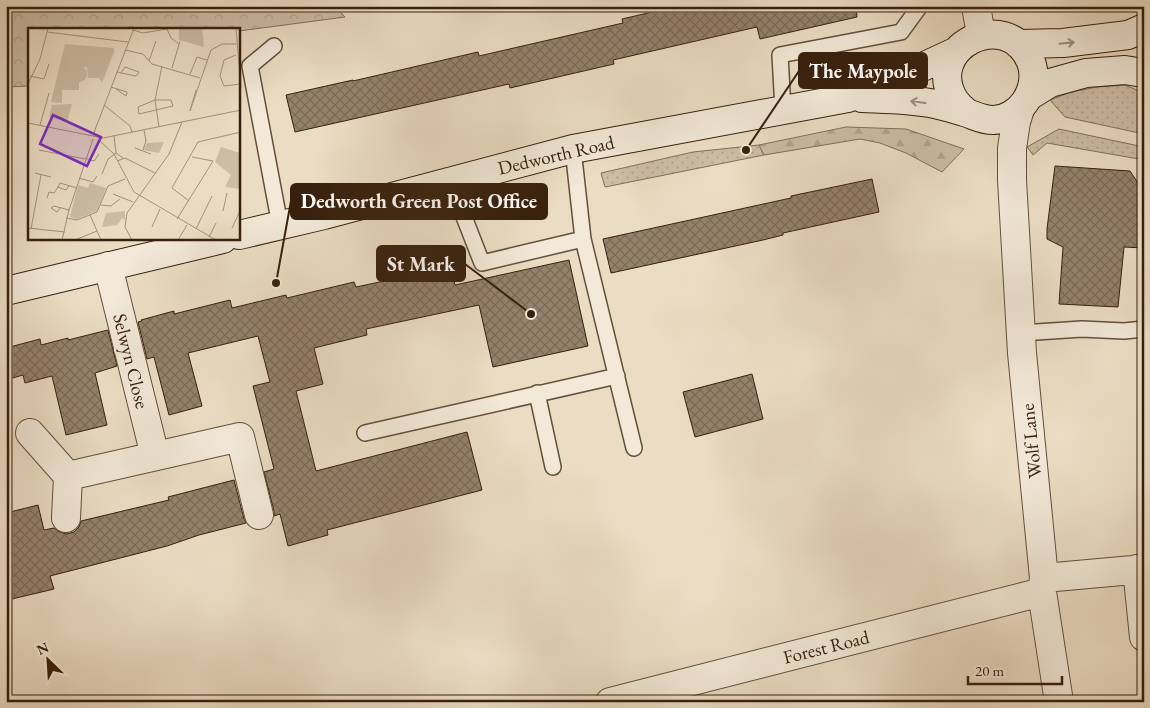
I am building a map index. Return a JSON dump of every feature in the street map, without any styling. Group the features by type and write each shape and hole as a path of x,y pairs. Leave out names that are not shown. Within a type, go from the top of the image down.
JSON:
{"street":[{"path":"976,6 981,35 1005,36 1018,44 1028,55 1033,67 1034,82 1024,103"},
{"path":"1018,44 1063,43 1128,35 1144,28"},
{"name":"Dedworth Road","path":"1143,74 1138,62 1137,45 1144,32"},
{"name":"Dedworth Road","path":"973,115 956,102 948,84 948,69 953,55 963,44 981,35"},
{"name":"Dedworth Road","path":"240,235 324,215 574,149 848,98 890,82 957,52"},
{"name":"Dedworth Road","path":"848,98 898,99 934,104 994,120 1009,116 1050,83 1086,73 1124,70 1143,74"},
{"name":"Wolf Lane","path":"1024,103 1016,122 1012,148 1012,180 1021,333 1043,585 1059,702"},
{"name":"Wolf Lane","path":"973,115 1002,149 1012,180"},
{"path":"6,291 218,240"},
{"name":"Selwyn Close","path":"108,266 155,456"},
{"path":"30,433 68,476 66,518"},
{"path":"68,476 240,437 259,515"},
{"path":"1140,569 1144,637"},
{"name":"Forest Road","path":"610,702 1043,585 1140,569"}],"lane":[{"path":"783,110 780,55 902,32 920,6"},
{"path":"274,46 250,66 280,225"},
{"path":"574,149 583,239 634,448"},
{"path":"450,181 482,263 583,239"},
{"path":"1021,333 1082,329 1144,330"},
{"path":"365,433 617,376"},
{"path":"537,393 554,467"}],"green space":[{"path":"6,6 335,6 345,17 240,31 240,28 28,28 28,86 6,87"},
{"path":"1125,85 1144,93 1144,134 1065,117 1050,100 1071,92 1097,87"},
{"path":"846,127 906,129 964,149 942,172 906,153 880,143 860,139 764,155 759,145"},
{"path":"1059,129 1144,147 1144,150 1139,159 1047,143 1033,155 1027,147"},
{"path":"759,145 764,155 605,187 601,173 693,152"}],"building":[{"path":"678,6 856,6 857,17 760,39 757,27 613,60 614,64 510,88 509,84 295,132 286,95 478,52 479,56 623,23 622,19"},
{"path":"1055,166 1130,171 1144,192 1144,248 1124,247 1118,307 1059,304 1063,247 1047,239"},
{"path":"872,179 879,212 783,233 783,235 763,240 611,273 603,239"},
{"path":"569,260 588,346 493,367 479,305 366,329 367,335 314,348 323,384 296,391 316,471 467,432 482,490 327,530 328,535 288,546 280,514 274,516 264,472 274,469 253,386 270,382 258,336 188,353 202,406 169,415 154,357 147,359 138,322 174,311 174,314 230,300 232,308 286,295 287,298 354,282 356,287 451,267 455,285"},
{"path":"108,330 117,366 95,373 107,425 66,435 52,376 25,383 23,375 6,380 6,348 40,339 41,345"},
{"path":"752,374 763,419 695,437 683,392"},
{"path":"234,480 246,523 199,535 167,546 50,576 54,589 12,599 6,574 6,513 38,505 44,530 54,528 66,534 74,532 79,527 81,521 169,500 168,497"}],"place":[{"name":"The Maypole","path":"746,150"},
{"name":"Dedworth Green Post Office","path":"276,283"},
{"name":"St Mark","path":"531,314"}]}
